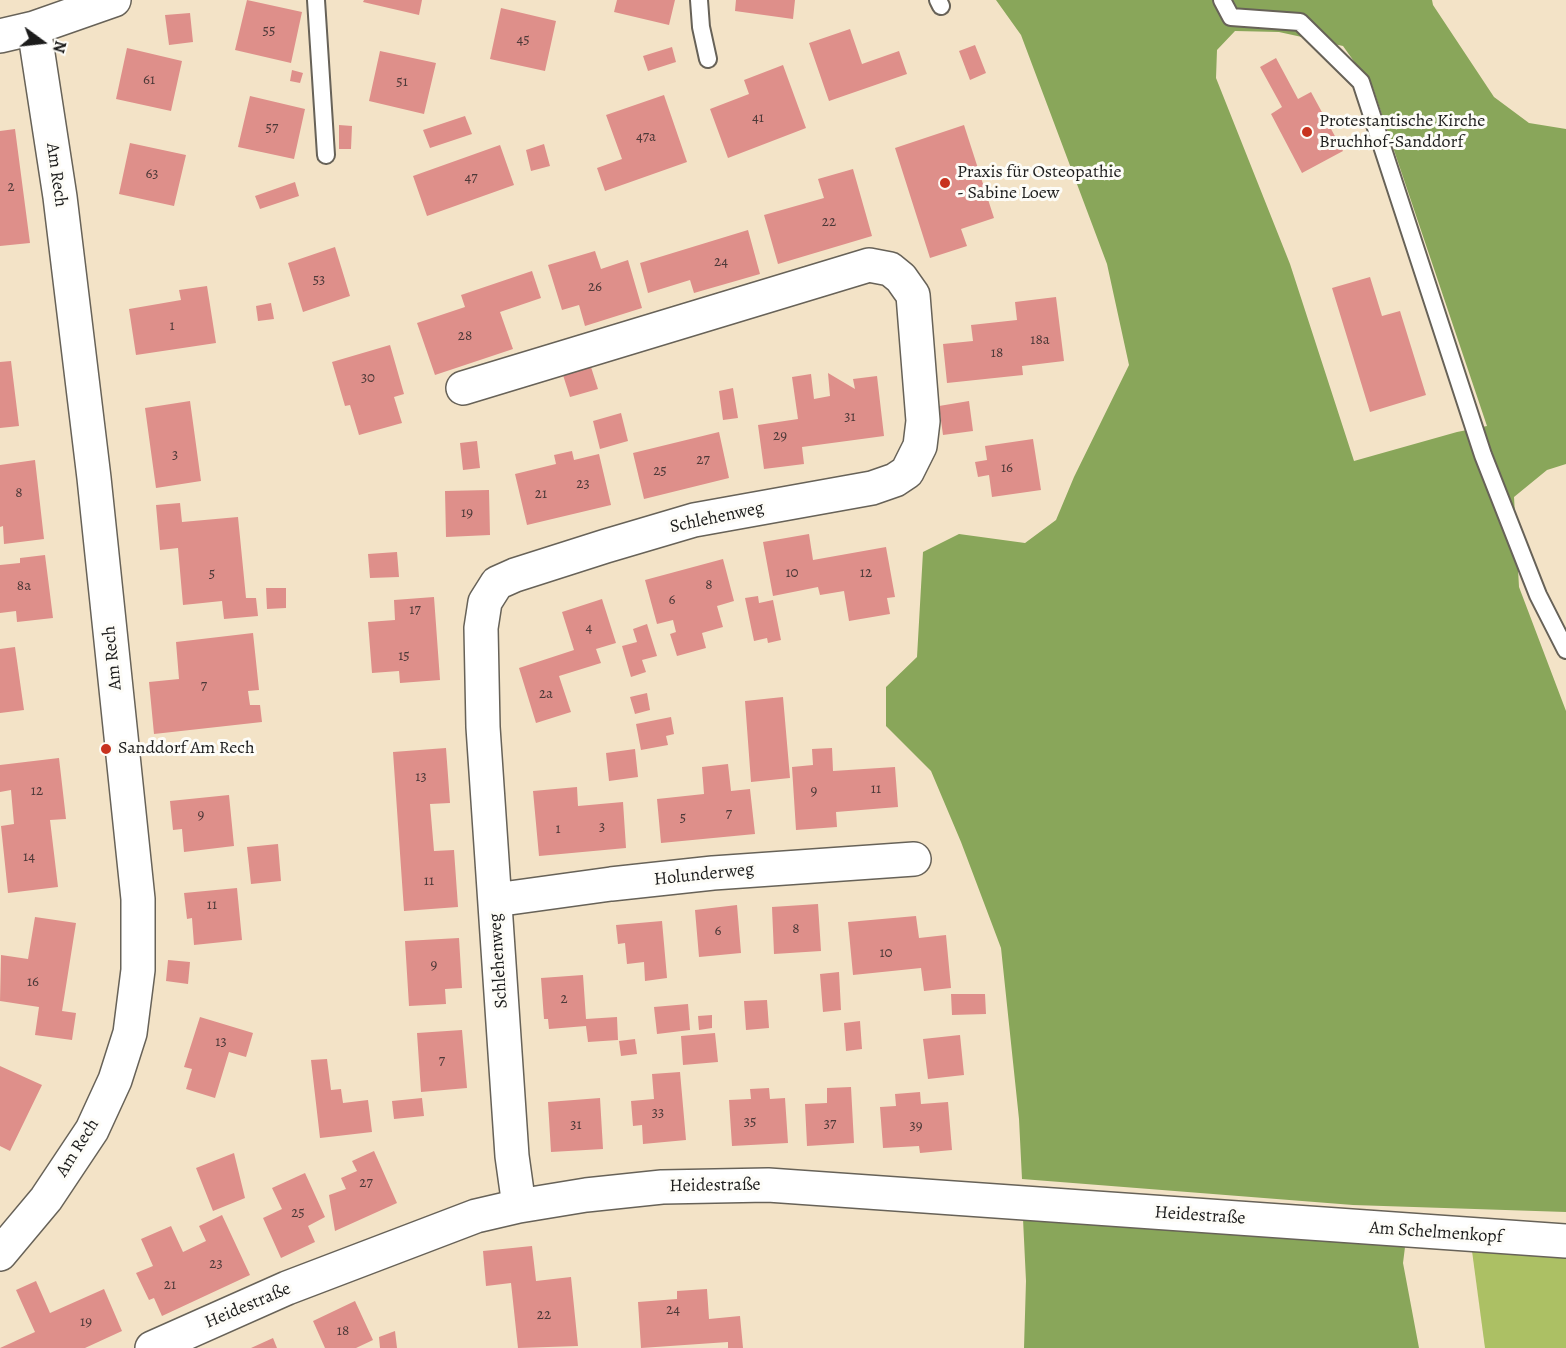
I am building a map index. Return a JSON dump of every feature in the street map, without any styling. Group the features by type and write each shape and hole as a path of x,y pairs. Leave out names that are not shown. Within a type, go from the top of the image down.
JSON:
{"street":[{"path":"0,36 34,28 114,0"},
{"name":"Am Rech","path":"0,1254 46,1199 92,1130 115,1080 130,1033 138,970 138,899 94,478 60,197 34,28"},
{"name":"Schlehenweg","path":"464,388 868,265 890,269 902,278 913,296 923,421 920,446 907,472 895,480 872,488 694,520 606,546 497,583 485,602 481,628 483,727 512,1156 519,1206"},
{"name":"Holunderweg","path":"495,900 713,873 914,859"},
{"name":"Heidestraße","path":"152,1348 287,1288 476,1216 586,1195 662,1187 768,1185 1305,1224"},
{"name":"Am Schelmenkopf","path":"1305,1224 1566,1241"}],"lane":[{"path":"316,0 326,155"},
{"path":"699,0 701,27 708,58"},
{"path":"1222,0 1232,17 1300,22 1361,82 1483,455 1538,595 1566,650"}],"green space":[{"path":"996,0 1432,0 1433,5 1494,97 1529,123 1566,129 1566,464 1547,470 1514,497 1519,587 1566,711 1566,1212 1353,1205 1022,1179 1019,1119 1001,948 931,771 886,726 886,687 917,657 923,552 959,534 1025,543 1056,520 1074,477 1129,365 1107,264 1021,35","holes":["1235,31 1279,32 1343,46 1373,88 1487,426 1457,432 1354,461 1290,264 1216,78 1217,50"]},
{"path":"1023,1219 1405,1247 1403,1263 1419,1348 1024,1348 1026,1281"},
{"path":"1472,1251 1566,1257 1566,1348 1485,1348"}],"building":[{"path":"247,0 302,12 291,63 235,50"},
{"path":"364,0 422,0 419,15 363,2"},
{"path":"617,0 675,0 669,25 614,12"},
{"path":"736,0 795,0 793,19 735,11"},
{"path":"501,8 556,21 545,71 490,59"},
{"path":"190,13 193,42 169,45 165,15"},
{"path":"850,29 862,64 899,51 907,74 829,101 809,43"},
{"path":"975,45 986,73 970,80 959,51"},
{"path":"672,47 676,62 648,71 643,56"},
{"path":"127,48 182,61 171,111 116,99"},
{"path":"380,51 436,63 424,114 369,101"},
{"name":"Protestantische Kirche Bruchhof-Sanddorf","path":"1276,58 1298,99 1311,92 1343,151 1302,173 1271,114 1282,107 1260,67"},
{"path":"783,65 806,128 728,158 710,109 749,94 744,80"},
{"path":"292,70 303,73 300,83 290,81"},
{"path":"664,95 687,162 605,191 597,168 622,159 606,115"},
{"path":"250,96 305,109 294,159 238,147"},
{"path":"465,116 472,134 430,148 423,130"},
{"path":"339,125 352,126 351,149 339,149"},
{"name":"Praxis für Osteopathie - Sabine Loew","path":"964,125 994,218 961,229 967,246 930,258 895,148"},
{"path":"15,129 30,243 0,246 0,131"},
{"path":"130,143 186,155 174,206 119,194"},
{"path":"544,144 550,166 531,171 526,150"},
{"path":"500,145 514,185 427,216 413,176"},
{"path":"853,169 872,236 778,264 764,215 824,198 818,179"},
{"path":"295,182 299,196 260,209 255,196"},
{"path":"748,230 760,274 694,293 690,280 648,293 640,263"},
{"path":"335,247 350,296 303,312 288,263"},
{"path":"595,251 601,269 628,260 642,308 585,326 579,305 562,310 548,265"},
{"path":"532,271 541,298 500,312 513,349 435,375 417,323 465,307 461,295"},
{"path":"1370,277 1382,316 1400,311 1426,395 1370,412 1332,288"},
{"path":"207,286 216,343 136,355 129,309 181,300 179,290"},
{"path":"1056,297 1064,361 1022,366 1023,375 947,383 943,344 973,341 971,325 1017,320 1015,302"},
{"path":"271,303 274,319 258,321 256,306"},
{"path":"390,345 404,394 394,397 402,423 359,435 350,405 345,406 332,362"},
{"path":"11,361 19,426 0,428 0,362"},
{"path":"591,367 598,389 570,397 563,375"},
{"path":"828,373 855,389 853,379 877,376 884,436 802,447 804,464 764,469 758,425 798,419 792,377 811,374 814,399 830,396"},
{"path":"733,388 738,418 723,420 719,391"},
{"path":"190,401 201,481 156,488 145,408"},
{"path":"969,401 973,431 943,435 939,406"},
{"path":"621,413 628,441 600,449 593,421"},
{"path":"719,432 729,478 644,499 633,453"},
{"path":"1033,439 1041,490 992,497 989,475 978,477 975,462 987,460 985,446"},
{"path":"477,441 480,468 463,470 460,443"},
{"path":"572,451 574,460 599,454 611,505 527,525 515,474 556,464 554,455"},
{"path":"35,460 44,539 4,544 3,526 0,527 0,465"},
{"path":"489,490 490,535 446,537 445,491"},
{"path":"180,503 182,522 238,517 246,598 256,598 258,616 224,619 222,601 183,605 178,548 160,550 156,505"},
{"path":"809,534 813,560 886,547 895,597 887,598 890,614 849,621 844,591 820,595 818,587 773,596 763,542"},
{"path":"397,552 399,577 370,578 368,554"},
{"path":"45,555 53,618 17,622 16,611 0,613 0,565 20,563 20,558"},
{"path":"723,559 734,601 717,606 723,627 702,633 706,648 677,656 670,634 676,632 673,620 657,624 645,580"},
{"path":"266,588 286,588 286,608 267,609"},
{"path":"758,596 759,603 773,600 781,640 768,643 767,638 754,641 745,598"},
{"path":"434,597 440,680 400,683 399,671 372,673 368,622 395,620 394,600"},
{"path":"602,599 616,643 596,649 601,663 559,676 571,712 536,723 519,668 574,650 562,612"},
{"path":"647,624 657,656 642,660 646,672 631,677 622,646 637,642 633,629"},
{"path":"253,633 259,690 248,691 250,705 260,705 262,722 154,734 149,682 179,679 176,642"},
{"path":"15,647 24,710 0,713 0,649"},
{"path":"647,693 650,710 635,714 630,697"},
{"path":"783,697 790,778 751,782 745,701"},
{"path":"671,717 674,734 666,736 668,745 641,750 636,724"},
{"path":"446,748 450,803 430,804 434,851 454,850 458,907 404,911 393,752"},
{"path":"832,748 833,771 895,767 898,807 836,812 837,827 796,830 792,767 813,765 812,749"},
{"path":"635,749 638,777 609,781 606,753"},
{"path":"59,758 66,819 50,820 58,887 8,893 1,826 14,824 11,790 0,792 0,765"},
{"path":"728,764 731,791 750,789 755,834 661,843 657,799 704,794 702,767"},
{"path":"577,787 578,806 623,802 626,848 539,856 533,791"},
{"path":"229,795 234,846 184,852 182,829 173,830 170,801"},
{"path":"278,844 281,881 251,884 247,847"},
{"path":"237,888 242,940 194,945 192,918 187,919 184,893"},
{"path":"818,904 821,951 774,954 772,907"},
{"path":"737,905 741,953 699,957 695,910"},
{"path":"916,916 919,938 946,935 951,988 924,991 921,968 853,975 848,922"},
{"path":"35,917 76,923 62,1011 76,1013 72,1040 35,1035 39,1007 0,1001 1,955 28,959"},
{"path":"662,921 667,978 645,981 644,962 627,964 625,943 618,944 616,925"},
{"path":"459,938 462,988 445,989 446,1004 409,1006 405,941"},
{"path":"168,960 190,962 188,984 166,981"},
{"path":"839,972 841,1010 823,1012 820,974"},
{"path":"583,975 586,1019 617,1017 618,1040 588,1042 586,1026 549,1029 548,1019 544,1019 541,978"},
{"path":"951,994 985,994 986,1014 952,1015"},
{"path":"767,1000 769,1028 746,1030 744,1001"},
{"path":"688,1004 690,1030 657,1034 654,1007"},
{"path":"712,1015 712,1028 699,1030 698,1016"},
{"path":"200,1017 253,1033 246,1057 229,1052 215,1098 186,1089 192,1069 184,1067"},
{"path":"860,1021 862,1049 846,1051 844,1023"},
{"path":"462,1030 467,1088 421,1092 417,1033"},
{"path":"715,1033 718,1062 683,1065 681,1036"},
{"path":"960,1035 964,1075 928,1079 923,1039"},
{"path":"635,1039 637,1054 621,1056 619,1041"},
{"path":"327,1059 331,1090 341,1089 343,1103 368,1100 372,1132 320,1138 311,1060"},
{"path":"0,1066 42,1085 10,1151 0,1146"},
{"path":"680,1072 686,1140 643,1144 642,1125 633,1126 631,1101 654,1099 652,1074"},
{"path":"851,1087 854,1143 807,1146 805,1104 827,1103 827,1088"},
{"path":"769,1088 770,1099 785,1098 788,1143 732,1146 729,1100 751,1099 750,1089"},
{"path":"920,1092 921,1104 948,1102 952,1150 920,1153 919,1146 883,1148 880,1107 896,1106 895,1094"},
{"path":"422,1098 424,1116 394,1119 392,1101"},
{"path":"600,1098 603,1149 551,1152 548,1102"},
{"path":"374,1151 397,1203 335,1231 329,1195 346,1189 341,1178 357,1171 352,1161"},
{"path":"234,1153 245,1198 213,1211 196,1168"},
{"path":"305,1173 325,1217 308,1226 315,1242 281,1258 263,1218 282,1209 272,1188"},
{"path":"222,1215 250,1275 162,1316 154,1298 149,1300 136,1273 153,1266 141,1239 171,1226 183,1252 206,1241 199,1226"},
{"path":"532,1246 536,1281 571,1277 578,1346 518,1348 511,1283 486,1286 483,1251"},
{"path":"36,1281 50,1313 104,1289 122,1331 85,1348 0,1348 35,1332 16,1290"},
{"path":"707,1289 709,1319 740,1316 743,1348 728,1348 728,1342 641,1348 638,1302 677,1299 677,1291"},
{"path":"355,1301 373,1340 356,1348 325,1348 313,1321"},
{"path":"395,1331 397,1348 380,1348 379,1337"},
{"path":"273,1338 277,1348 251,1348"}],"place":[{"name":"Protestantische Kirche Bruchhof-Sanddorf","path":"1307,132"},
{"name":"Praxis für Osteopathie - Sabine Loew","path":"945,183"},
{"name":"Sanddorf Am Rech","path":"106,749"}]}
